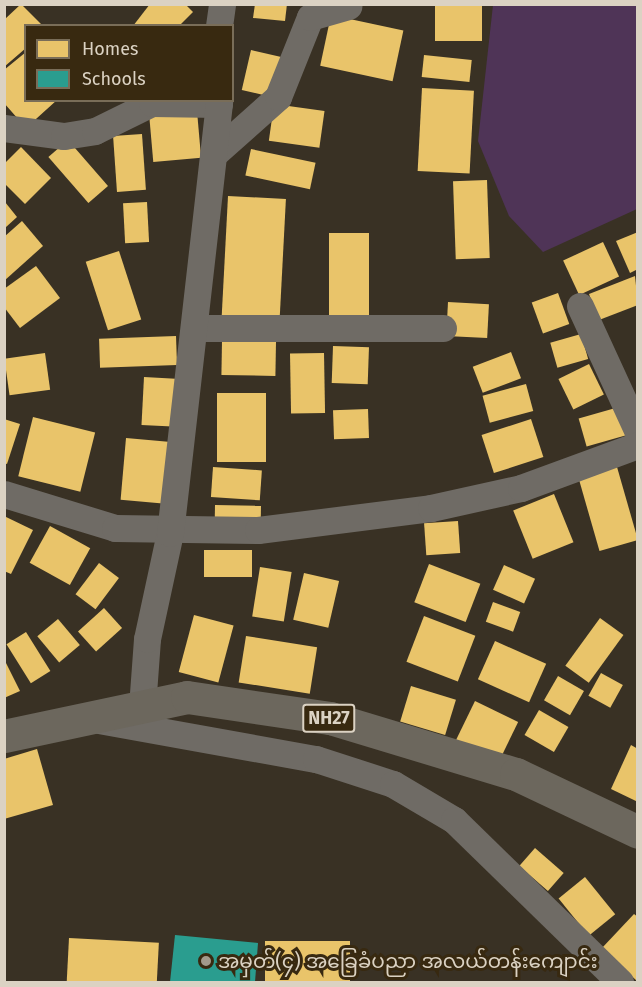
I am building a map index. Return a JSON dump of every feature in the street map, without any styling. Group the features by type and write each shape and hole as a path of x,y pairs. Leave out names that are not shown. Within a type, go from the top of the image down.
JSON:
{"highway":[{"name":"NH27","path":"4,736 188,697 330,718 516,774 638,832"}],"street":[{"path":"219,24 222,4"},
{"path":"213,155 278,97 310,17 348,6"},
{"path":"4,128 64,136 95,131 152,104 219,102 170,533 147,639 142,707"},
{"path":"580,306 638,432"},
{"path":"194,328 443,328"},
{"path":"4,494 115,528 170,533 258,530 431,508 521,488 638,446"},
{"path":"90,719 316,759 393,784 454,820 620,982"}],"shaded area":[{"path":"493,5 637,5 637,209 543,252 509,216 478,141"}],"building: Homes":[{"path":"21,4 41,24 24,24 24,50 4,67 4,20"},
{"path":"150,4 185,4 193,12 181,24 135,24"},
{"path":"255,4 287,4 285,21 253,18"},
{"path":"435,4 482,4 482,41 435,41"},
{"path":"331,15 403,30 393,81 320,66"},
{"path":"251,50 281,57 272,97 242,90"},
{"path":"24,54 24,102 55,102 26,128 4,103 4,70"},
{"path":"424,55 472,60 469,82 422,77"},
{"path":"422,88 474,91 470,174 418,171"},
{"path":"274,104 325,111 319,148 269,141"},
{"path":"197,111 201,158 153,162 149,115"},
{"path":"142,134 146,190 117,192 113,136"},
{"path":"68,140 108,186 88,203 48,157"},
{"path":"21,147 51,178 25,204 4,183 4,164"},
{"path":"251,149 316,163 310,189 245,175"},
{"path":"487,180 490,258 456,259 453,181"},
{"path":"228,196 286,199 280,320 222,317"},
{"path":"5,202 17,217 5,228"},
{"path":"147,202 149,242 125,243 123,203"},
{"path":"22,221 43,246 4,281 4,237"},
{"path":"638,232 638,269 630,273 616,241"},
{"path":"329,233 369,233 369,318 329,318"},
{"path":"603,242 619,276 579,295 563,261"},
{"path":"119,251 141,319 108,330 86,262"},
{"path":"36,266 60,298 20,328 4,307 4,289"},
{"path":"635,276 638,305 599,320 589,294"},
{"path":"558,293 569,324 543,334 532,303"},
{"path":"448,302 489,304 487,338 446,336"},
{"path":"581,334 588,359 557,368 550,343"},
{"path":"176,336 177,365 100,368 99,339"},
{"path":"222,341 276,342 275,376 221,375"},
{"path":"333,346 369,347 368,384 332,383"},
{"path":"511,352 521,378 483,393 473,367"},
{"path":"45,353 50,390 10,395 4,359"},
{"path":"324,353 325,413 291,414 290,354"},
{"path":"589,364 604,395 573,409 558,379"},
{"path":"144,377 180,379 177,427 141,425"},
{"path":"526,384 533,411 490,423 483,396"},
{"path":"217,393 266,393 266,462 217,462"},
{"path":"619,407 627,435 587,446 579,419"},
{"path":"368,409 369,438 334,439 333,410"},
{"path":"33,417 95,432 80,492 18,476"},
{"path":"4,419 20,424 7,464 4,463"},
{"path":"531,419 543,457 494,473 482,435"},
{"path":"126,438 171,442 165,504 121,500"},
{"path":"213,467 262,470 260,500 211,497"},
{"path":"617,467 638,540 599,551 579,478"},
{"path":"554,494 573,542 533,559 513,510"},
{"path":"215,505 261,506 261,524 215,523"},
{"path":"4,516 33,530 11,574 4,571"},
{"path":"458,521 460,553 426,555 424,523"},
{"path":"50,526 90,548 70,585 30,563"},
{"path":"204,550 252,550 252,577 204,577"},
{"path":"99,563 119,578 95,609 76,594"},
{"path":"429,564 480,584 466,622 414,602"},
{"path":"504,565 535,579 524,603 493,590"},
{"path":"260,567 292,572 284,621 252,616"},
{"path":"304,573 339,581 328,628 293,620"},
{"path":"493,602 520,612 513,632 486,622"},
{"path":"104,608 122,628 96,651 78,631"},
{"path":"194,615 234,626 218,683 179,672"},
{"path":"424,616 475,636 458,681 406,662"},
{"path":"600,618 623,635 589,683 565,666"},
{"path":"58,619 80,645 59,662 37,636"},
{"path":"26,632 50,671 31,683 6,644"},
{"path":"246,636 317,647 310,694 239,682"},
{"path":"495,641 546,664 529,702 478,679"},
{"path":"4,659 20,691 4,698"},
{"path":"601,673 623,685 610,708 588,696"},
{"path":"558,676 584,691 570,715 544,700"},
{"path":"411,686 456,700 445,735 400,721"},
{"path":"475,701 518,722 499,761 456,740"},
{"path":"539,710 568,727 554,752 524,735"},
{"path":"631,745 638,749 638,802 611,789"},
{"path":"37,749 53,805 4,819 4,759"},
{"path":"535,848 564,873 548,891 519,866"},
{"path":"585,877 615,914 589,936 559,898"},
{"path":"634,914 638,917 638,982 602,948"},
{"path":"69,938 159,943 157,982 67,982"},
{"path":"265,941 350,941 350,982 265,982"}],"building: Schools":[{"path":"175,935 258,943 255,982 170,982"}],"place":[{"name":"အမှတ်(၄) အခြေခံပညာ အလယ်တန်းကျောင်း","path":"206,961"}]}
